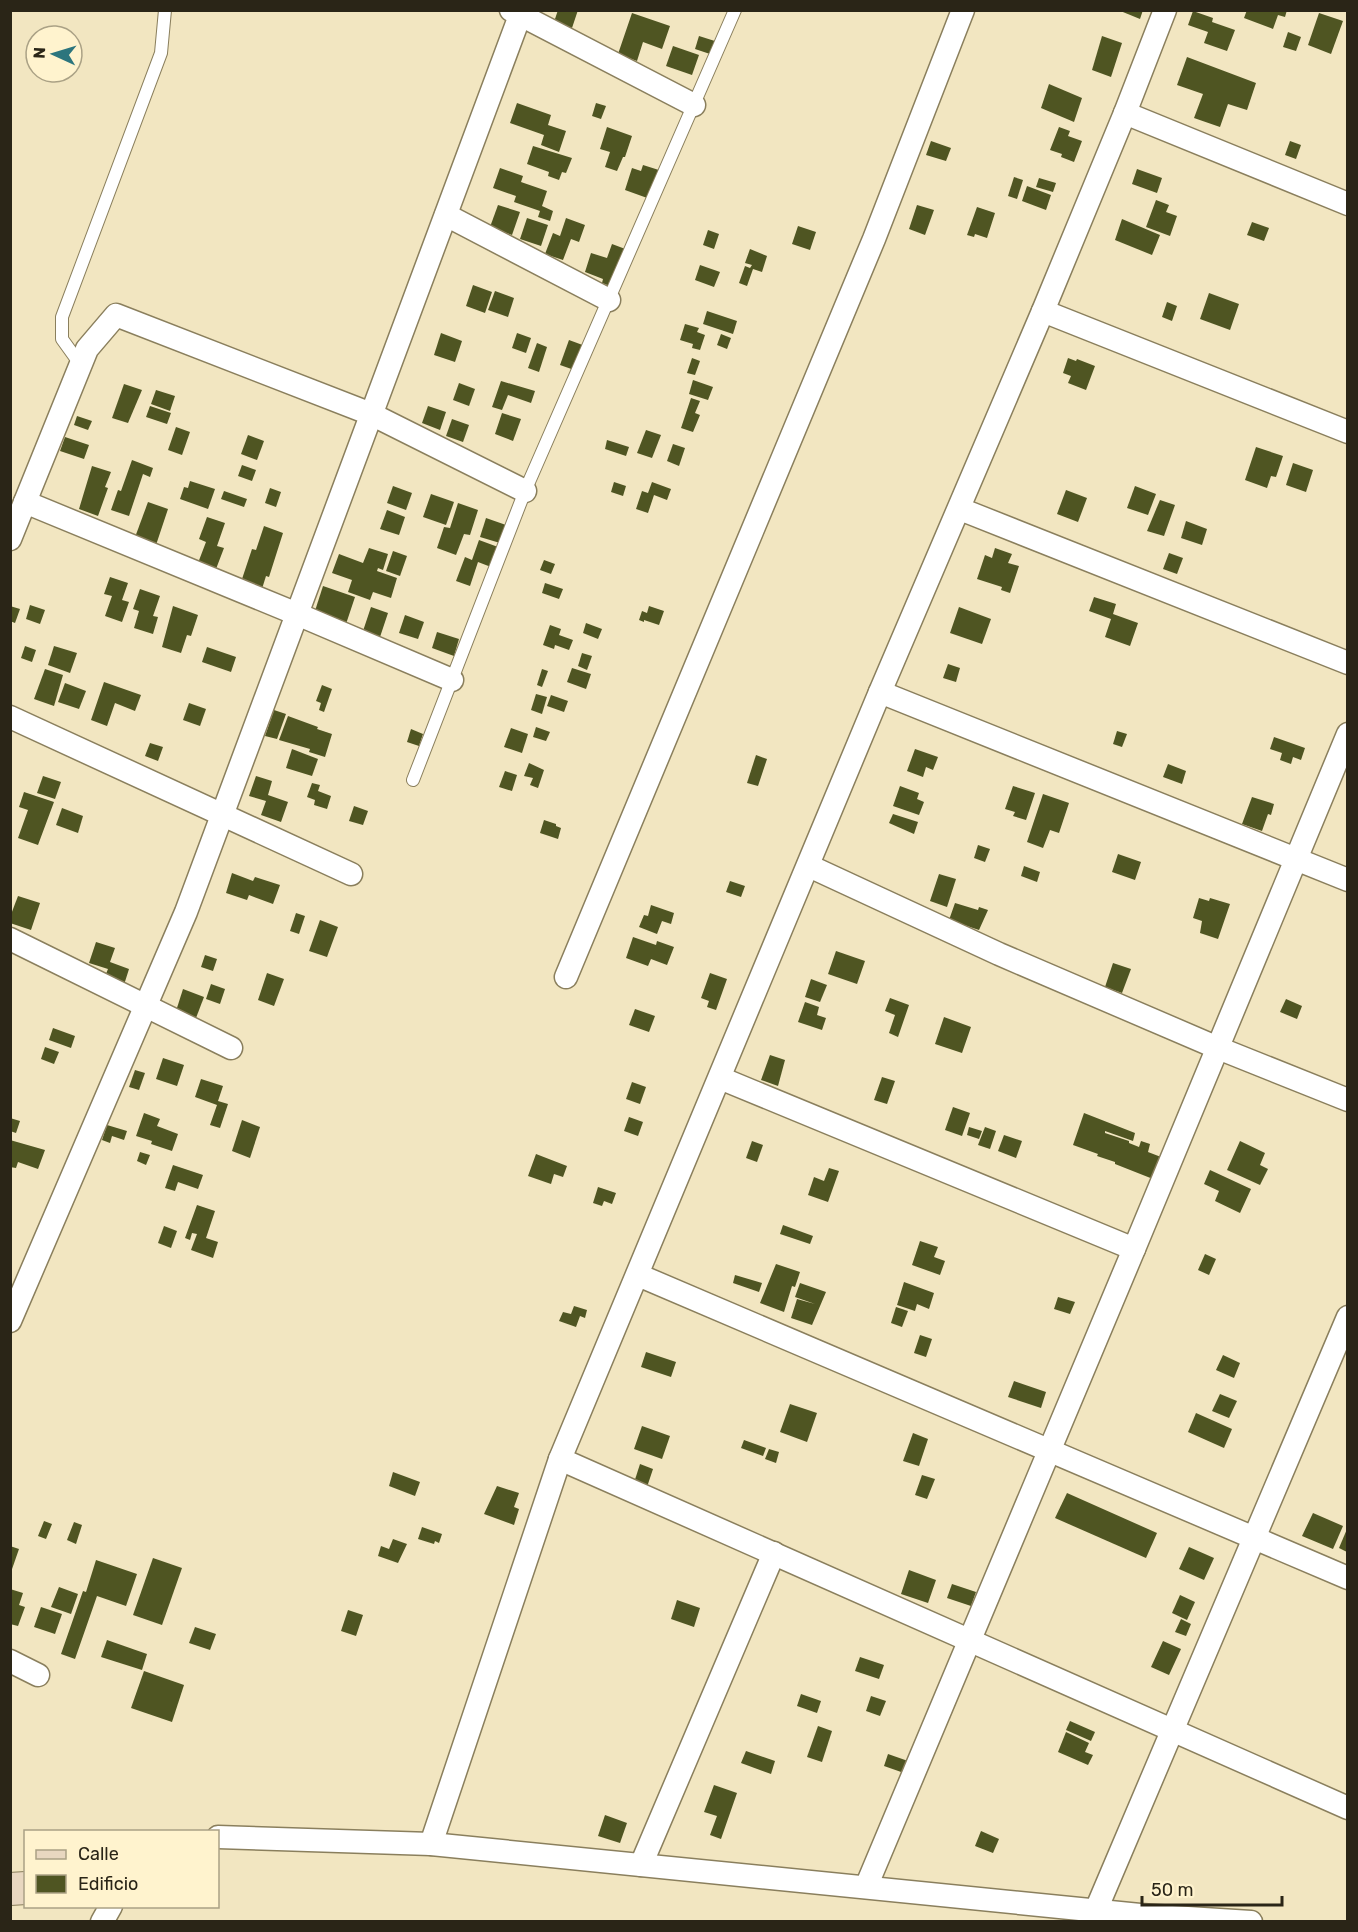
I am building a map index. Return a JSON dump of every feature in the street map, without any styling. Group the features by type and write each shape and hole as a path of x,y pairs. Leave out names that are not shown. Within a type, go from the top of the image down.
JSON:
{"street":[{"path":"567,977 874,239 963,10"},
{"path":"430,1844 560,1459 880,692 1043,311 1165,10"},
{"path":"10,1321 186,912 446,215 518,12 694,105"},
{"path":"1125,113 1347,204"},
{"path":"446,215 609,300"},
{"path":"1043,311 1347,432"},
{"path":"10,539 87,349 116,315 371,414 525,491"},
{"path":"25,502 452,680"},
{"path":"960,509 1347,663"},
{"path":"880,692 1347,880"},
{"path":"10,717 351,874"},
{"path":"866,1887 1218,1048 1347,734"},
{"path":"809,866 999,954 1218,1048 1347,1100"},
{"path":"10,939 231,1048"},
{"path":"720,1078 1134,1249"},
{"path":"638,1275 1347,1578"},
{"path":"1096,1910 1347,1317"},
{"path":"560,1459 1347,1808"},
{"path":"642,1865 774,1553"},
{"path":"10,1661 38,1675"},
{"path":"219,1837 430,1844 1096,1910 1251,1922"},
{"path":"102,1922 110,1908"}],"lane":[{"path":"80,364 62,339 62,317 161,53 165,10"},
{"path":"413,780 525,491 735,10"}],"building":[{"path":"558,10 578,10 572,28 554,22"},
{"path":"1118,10 1143,10 1140,19"},
{"path":"1247,10 1287,10 1285,17 1278,15 1273,29 1244,18"},
{"path":"1193,11 1213,18 1212,22 1235,30 1227,51 1204,43 1208,32 1188,25"},
{"path":"632,13 670,26 662,49 643,42 637,61 618,54"},
{"path":"1319,13 1343,21 1331,54 1308,45"},
{"path":"1288,32 1301,37 1296,51 1283,47"},
{"path":"699,36 718,42 713,55 695,49"},
{"path":"1102,36 1122,43 1111,77 1092,70"},
{"path":"673,46 699,55 692,75 666,66"},
{"path":"1187,57 1256,83 1247,110 1228,104 1220,127 1194,118 1203,94 1177,85"},
{"path":"1049,84 1082,98 1074,122 1041,108"},
{"path":"517,103 551,115 548,125 566,131 559,152 541,145 544,135 510,123"},
{"path":"596,103 606,106 601,119 592,116"},
{"path":"607,127 632,136 625,157 617,171 605,167 610,152 600,149"},
{"path":"1059,127 1070,131 1068,136 1082,141 1074,162 1050,150"},
{"path":"931,141 951,148 946,161 926,155"},
{"path":"1290,141 1301,145 1296,159 1285,155"},
{"path":"533,146 572,158 566,173 562,172 559,180 548,176 549,172 527,164"},
{"path":"643,165 662,171 650,199 625,190 632,168 641,171"},
{"path":"500,168 523,176 521,182 547,191 542,206 553,211 550,221 538,217 540,211 514,202 516,196 493,188"},
{"path":"1137,169 1162,178 1157,193 1132,184"},
{"path":"1014,177 1023,180 1017,199 1008,196"},
{"path":"1039,178 1056,183 1053,192 1036,187"},
{"path":"1027,186 1051,195 1046,210 1022,201"},
{"path":"1156,200 1169,205 1166,212 1177,216 1170,236 1146,227"},
{"path":"498,205 520,212 512,235 490,227"},
{"path":"917,205 934,210 925,235 909,229"},
{"path":"977,207 995,213 987,238 975,234 974,237 967,235"},
{"path":"527,218 548,225 541,246 520,239"},
{"path":"566,218 585,225 579,242 571,239 563,260 545,254 553,233 560,236"},
{"path":"1122,219 1160,235 1152,255 1115,240"},
{"path":"1252,222 1269,228 1264,241 1247,235"},
{"path":"798,226 816,232 810,250 792,244"},
{"path":"708,230 719,234 714,249 703,245"},
{"path":"612,244 628,250 615,288 602,283 603,279 585,272 591,253 607,258"},
{"path":"750,249 767,256 762,272 753,269 747,286 739,283 745,266 750,268 752,265 745,263"},
{"path":"700,265 720,272 714,287 695,280"},
{"path":"473,285 492,292 485,313 466,306"},
{"path":"495,291 514,298 508,317 488,310"},
{"path":"1209,293 1239,304 1230,330 1200,319"},
{"path":"1167,302 1177,306 1172,321 1162,317"},
{"path":"707,311 737,321 733,334 703,324"},
{"path":"685,324 699,328 697,332 705,335 700,350 692,348 693,344 680,340"},
{"path":"441,333 462,341 455,362 434,355"},
{"path":"517,333 531,338 526,353 512,348"},
{"path":"721,334 731,338 727,349 717,345"},
{"path":"569,340 588,347 580,372 560,365"},
{"path":"537,343 547,347 539,372 528,368"},
{"path":"692,358 700,361 695,375 687,373"},
{"path":"1068,358 1095,366 1086,390 1068,383 1071,376 1063,373"},
{"path":"693,380 713,387 708,400 689,394"},
{"path":"501,381 535,391 531,403 508,395 502,410 492,407"},
{"path":"459,383 475,389 469,406 453,400"},
{"path":"124,384 142,390 128,423 112,418"},
{"path":"156,390 175,396 170,411 151,404"},
{"path":"691,398 700,401 695,413 700,415 693,432 681,428"},
{"path":"150,406 171,413 167,424 146,417"},
{"path":"428,406 446,412 440,430 422,423"},
{"path":"502,413 521,419 513,441 495,434"},
{"path":"77,416 92,421 88,430 74,425"},
{"path":"452,419 469,425 463,442 446,436"},
{"path":"176,427 190,432 182,455 168,450"},
{"path":"646,430 661,435 652,458 637,453"},
{"path":"248,435 264,441 257,460 241,454"},
{"path":"65,437 89,445 84,459 60,451"},
{"path":"607,440 629,447 626,456 605,449"},
{"path":"673,444 685,448 679,466 667,461"},
{"path":"1256,447 1283,456 1276,477 1271,476 1267,488 1245,480"},
{"path":"132,460 153,468 150,477 143,474 129,516 111,510 118,490 121,491"},
{"path":"1293,463 1313,470 1306,492 1286,485"},
{"path":"242,465 256,470 252,481 238,476"},
{"path":"92,466 111,472 98,516 79,509"},
{"path":"190,481 215,489 208,509 180,499 184,487 188,488"},
{"path":"614,482 626,486 623,496 611,492"},
{"path":"652,482 671,489 667,500 654,495 648,513 636,509 642,491 648,493"},
{"path":"393,486 412,493 406,510 387,503"},
{"path":"1135,486 1156,494 1148,515 1127,508"},
{"path":"270,488 281,492 276,507 265,503"},
{"path":"1066,490 1087,498 1078,522 1057,514"},
{"path":"224,491 247,499 244,507 221,499"},
{"path":"431,494 454,502 446,525 423,517"},
{"path":"1160,500 1175,505 1164,536 1147,531"},
{"path":"148,502 168,509 155,548 134,540"},
{"path":"458,503 478,510 470,535 464,534 456,555 437,548 444,527 450,528"},
{"path":"387,510 405,517 399,535 380,529"},
{"path":"207,517 225,523 217,546 224,548 216,569 198,563 206,542 199,539"},
{"path":"486,518 506,525 500,543 480,537"},
{"path":"1186,521 1207,529 1202,545 1181,538"},
{"path":"264,526 283,533 269,577 266,576 261,592 240,585 252,549 256,550"},
{"path":"479,540 498,547 491,567 478,562 470,586 456,581 465,557 472,560"},
{"path":"369,548 388,554 383,570 378,568 377,571 397,578 391,598 373,592 370,600 348,592 352,580 332,573 339,554 363,563"},
{"path":"995,548 1012,554 1008,563 1019,566 1010,593 1001,590 1002,587 977,579 985,555 992,558"},
{"path":"393,551 407,556 400,576 386,571"},
{"path":"1169,553 1183,558 1177,574 1163,569"},
{"path":"544,560 555,564 551,574 540,570"},
{"path":"110,577 128,583 122,600 129,602 122,622 105,616 112,596 104,594"},
{"path":"545,583 563,589 559,599 542,593"},
{"path":"323,586 355,597 345,627 313,617"},
{"path":"140,589 160,596 153,616 158,617 153,634 134,628 139,611 133,609"},
{"path":"1094,597 1116,604 1113,614 1138,623 1130,646 1105,637 1111,619 1089,611"},
{"path":"30,605 45,610 40,624 26,619"},
{"path":"10,606 20,609 15,623 10,621"},
{"path":"173,606 198,615 191,636 187,635 181,653 162,647"},
{"path":"649,606 664,611 659,625 639,620 642,611 647,613"},
{"path":"371,607 388,613 380,637 363,631"},
{"path":"959,607 991,619 982,644 950,633"},
{"path":"405,615 424,622 418,639 399,633"},
{"path":"586,623 602,629 598,639 583,633"},
{"path":"550,625 561,629 559,635 573,640 569,650 555,645 554,649 543,645"},
{"path":"437,632 459,639 454,656 432,648"},
{"path":"25,646 36,650 32,662 21,658"},
{"path":"54,646 77,653 70,673 48,665"},
{"path":"207,647 236,657 231,672 202,662"},
{"path":"582,653 592,656 587,670 578,666"},
{"path":"948,664 960,668 956,682 943,678"},
{"path":"572,668 591,674 586,689 567,682"},
{"path":"45,669 63,675 54,706 34,699"},
{"path":"542,669 548,671 542,687 537,685"},
{"path":"104,682 141,695 135,711 115,703 107,726 91,720"},
{"path":"65,683 86,691 79,709 58,702"},
{"path":"322,685 332,689 324,712 319,710 321,703 316,701"},
{"path":"536,694 547,697 542,714 531,710"},
{"path":"551,695 568,701 564,712 547,706"},
{"path":"189,703 206,709 200,726 183,720"},
{"path":"274,710 286,714 277,739 265,736"},
{"path":"288,716 332,734 325,757 309,752 310,749 279,740"},
{"path":"536,727 550,732 546,741 533,737"},
{"path":"511,728 528,734 522,753 504,747"},
{"path":"411,729 423,734 419,746 407,742"},
{"path":"1117,731 1127,734 1122,747 1113,744"},
{"path":"1274,737 1305,748 1301,760 1293,757 1291,764 1280,760 1282,753 1270,749"},
{"path":"150,743 163,747 158,761 145,756"},
{"path":"292,749 318,759 312,776 286,768"},
{"path":"915,749 938,757 933,770 926,767 923,777 907,771"},
{"path":"756,755 767,759 758,786 747,783"},
{"path":"529,763 544,770 538,788 530,785 533,778 524,776"},
{"path":"1168,764 1186,771 1182,784 1163,777"},
{"path":"505,771 517,775 512,791 499,787"},
{"path":"43,776 61,782 55,799 37,793"},
{"path":"256,776 272,781 268,795 288,802 281,822 261,815 266,801 249,796"},
{"path":"312,783 320,785 318,791 331,796 327,809 314,805 315,800 307,797"},
{"path":"900,786 919,793 917,799 924,802 919,815 893,806"},
{"path":"1013,786 1035,793 1026,820 1013,816 1015,812 1005,809"},
{"path":"24,792 54,802 38,845 18,838 28,810 19,807"},
{"path":"1043,794 1069,803 1059,833 1050,830 1043,848 1027,842"},
{"path":"1252,797 1274,804 1262,831 1242,824"},
{"path":"354,806 368,811 363,825 349,821"},
{"path":"62,808 83,816 78,833 56,825"},
{"path":"893,814 918,822 914,834 889,823"},
{"path":"544,820 561,828 558,839 540,833"},
{"path":"978,845 990,849 985,862 974,858"},
{"path":"1118,854 1141,862 1135,880 1112,872"},
{"path":"1024,866 1040,872 1037,882 1021,876"},
{"path":"232,873 253,881 255,877 280,885 273,904 249,895 247,900 226,893"},
{"path":"939,874 956,879 947,907 930,901"},
{"path":"730,881 745,886 741,897 726,892"},
{"path":"18,896 40,903 31,930 10,923"},
{"path":"1199,898 1209,901 1210,898 1230,904 1218,939 1200,933 1202,921 1193,918"},
{"path":"955,903 978,910 979,907 988,910 979,930 949,920"},
{"path":"651,905 674,913 671,924 662,921 657,934 639,927 644,915 648,916"},
{"path":"296,913 305,916 299,934 290,931"},
{"path":"320,920 338,927 327,957 309,951"},
{"path":"633,937 656,945 657,941 674,947 667,965 651,959 648,966 626,958"},
{"path":"96,942 115,948 110,962 129,969 123,988 103,981 108,969 89,963"},
{"path":"836,951 865,961 857,984 828,974"},
{"path":"205,955 217,959 213,971 201,967"},
{"path":"1113,963 1131,969 1122,993 1105,987"},
{"path":"267,973 284,979 274,1006 258,1000"},
{"path":"710,973 727,979 716,1010 707,1007 709,1001 701,998"},
{"path":"811,979 827,985 820,1002 805,997"},
{"path":"211,984 225,989 220,1004 206,999"},
{"path":"183,989 204,997 196,1018 176,1011"},
{"path":"890,998 909,1005 898,1037 889,1033 895,1015 885,1011"},
{"path":"1286,999 1302,1006 1297,1019 1280,1012"},
{"path":"805,1002 819,1007 817,1015 826,1018 822,1030 798,1022"},
{"path":"635,1009 655,1016 649,1032 629,1025"},
{"path":"944,1017 971,1027 962,1053 935,1044"},
{"path":"53,1028 75,1036 71,1048 49,1040"},
{"path":"45,1047 59,1052 54,1064 41,1059"},
{"path":"770,1055 785,1060 778,1086 761,1080"},
{"path":"163,1058 184,1065 177,1086 156,1079"},
{"path":"135,1070 145,1073 139,1090 129,1087"},
{"path":"882,1077 895,1081 887,1104 874,1100"},
{"path":"201,1079 223,1086 218,1101 228,1104 220,1128 210,1125 217,1105 195,1097"},
{"path":"632,1082 646,1087 640,1104 626,1099"},
{"path":"953,1107 970,1113 962,1136 945,1130"},
{"path":"144,1113 160,1119 157,1126 178,1134 172,1151 136,1136"},
{"path":"1084,1113 1135,1133 1133,1141 1105,1131 1105,1133 1139,1147 1141,1141 1150,1144 1148,1152 1161,1157 1153,1179 1073,1145"},
{"path":"629,1117 643,1122 638,1136 624,1131"},
{"path":"10,1118 20,1121 16,1133 10,1131"},
{"path":"242,1120 260,1127 250,1158 232,1151"},
{"path":"107,1125 127,1131 124,1140 112,1136 110,1143 102,1140"},
{"path":"969,1127 982,1131 979,1139 967,1135"},
{"path":"985,1127 996,1131 990,1149 978,1145"},
{"path":"1004,1135 1022,1141 1016,1158 998,1151"},
{"path":"10,1140 45,1150 38,1169 18,1162 16,1168 10,1167"},
{"path":"752,1141 763,1145 757,1162 746,1158"},
{"path":"1240,1141 1265,1153 1260,1165 1268,1169 1260,1185 1227,1170"},
{"path":"140,1152 150,1155 146,1165 137,1161"},
{"path":"536,1154 567,1166 563,1177 554,1174 551,1184 528,1176"},
{"path":"173,1165 203,1175 198,1189 178,1182 175,1191 165,1188"},
{"path":"829,1168 839,1171 828,1202 808,1195 814,1177 824,1181"},
{"path":"1210,1170 1251,1189 1240,1213 1215,1201 1219,1191 1204,1184"},
{"path":"598,1187 616,1193 612,1204 604,1201 602,1206 593,1203"},
{"path":"197,1205 215,1211 206,1238 218,1242 213,1258 191,1250 197,1234 192,1233 190,1240 185,1238"},
{"path":"783,1225 813,1236 810,1244 780,1234"},
{"path":"164,1226 177,1231 171,1248 158,1243"},
{"path":"920,1241 938,1247 934,1257 945,1261 940,1275 912,1265"},
{"path":"1205,1254 1216,1259 1209,1275 1198,1270"},
{"path":"776,1264 800,1272 795,1287 792,1286 784,1312 760,1303"},
{"path":"735,1275 762,1283 759,1292 733,1283"},
{"path":"904,1282 934,1293 929,1309 917,1304 915,1311 897,1305"},
{"path":"800,1283 826,1292 812,1325 791,1318 797,1299 815,1304 795,1297"},
{"path":"1058,1297 1075,1302 1070,1314 1054,1309"},
{"path":"574,1306 587,1310 585,1318 580,1316 576,1327 559,1321 563,1312 571,1314"},
{"path":"896,1307 908,1311 902,1327 891,1323"},
{"path":"920,1335 932,1339 926,1357 914,1353"},
{"path":"646,1352 676,1362 671,1377 641,1367"},
{"path":"1223,1355 1240,1363 1234,1378 1216,1370"},
{"path":"1014,1381 1046,1392 1041,1408 1008,1397"},
{"path":"1220,1394 1237,1401 1229,1418 1212,1411"},
{"path":"790,1404 817,1413 807,1442 780,1432"},
{"path":"1196,1413 1232,1429 1224,1448 1188,1432"},
{"path":"642,1426 670,1436 662,1459 634,1449"},
{"path":"913,1433 928,1439 919,1466 903,1461"},
{"path":"744,1440 766,1448 763,1456 741,1448"},
{"path":"769,1449 779,1452 776,1463 765,1459"},
{"path":"640,1464 653,1469 645,1493 632,1489"},
{"path":"393,1472 420,1482 415,1496 389,1486"},
{"path":"922,1475 935,1479 927,1499 915,1495"},
{"path":"497,1486 519,1493 514,1507 519,1509 514,1525 484,1514"},
{"path":"1067,1493 1157,1533 1146,1558 1055,1518"},
{"path":"1313,1513 1343,1526 1333,1549 1302,1536"},
{"path":"44,1521 52,1524 46,1539 38,1536"},
{"path":"74,1522 82,1525 76,1544 67,1540"},
{"path":"422,1527 442,1534 439,1543 435,1541 434,1544 418,1539"},
{"path":"1347,1529 1347,1552 1339,1548"},
{"path":"393,1539 407,1544 398,1563 378,1556 381,1546 389,1549"},
{"path":"10,1546 19,1549 11,1572 10,1572"},
{"path":"1189,1547 1214,1558 1204,1580 1179,1569"},
{"path":"153,1558 182,1568 162,1625 133,1615"},
{"path":"96,1560 137,1574 126,1606 97,1596 75,1659 61,1654"},
{"path":"909,1570 936,1580 928,1603 901,1594"},
{"path":"952,1584 976,1592 971,1606 947,1598"},
{"path":"59,1587 78,1594 71,1614 51,1607"},
{"path":"10,1589 23,1593 19,1605 25,1607 18,1626 10,1624"},
{"path":"1180,1595 1195,1602 1187,1620 1172,1613"},
{"path":"677,1600 700,1608 694,1627 671,1619"},
{"path":"41,1607 62,1614 55,1634 34,1627"},
{"path":"348,1610 363,1615 356,1636 341,1631"},
{"path":"1181,1619 1191,1624 1186,1636 1175,1632"},
{"path":"195,1627 216,1634 210,1650 189,1643"},
{"path":"107,1640 147,1654 142,1670 101,1657"},
{"path":"1163,1641 1181,1649 1169,1675 1151,1667"},
{"path":"860,1657 884,1665 879,1679 855,1671"},
{"path":"144,1671 184,1685 172,1722 131,1708"},
{"path":"801,1694 821,1701 817,1713 797,1706"},
{"path":"871,1696 886,1701 880,1716 866,1711"},
{"path":"1070,1721 1095,1732 1091,1741 1066,1730"},
{"path":"818,1726 832,1731 822,1762 807,1757"},
{"path":"1066,1732 1089,1743 1085,1752 1093,1755 1088,1765 1058,1752"},
{"path":"746,1751 775,1761 771,1774 741,1763"},
{"path":"888,1754 908,1761 904,1773 884,1766"},
{"path":"714,1785 737,1793 721,1839 710,1835 717,1816 704,1812"},
{"path":"605,1815 627,1823 620,1843 598,1836"},
{"path":"981,1831 999,1839 993,1853 975,1846"}]}
